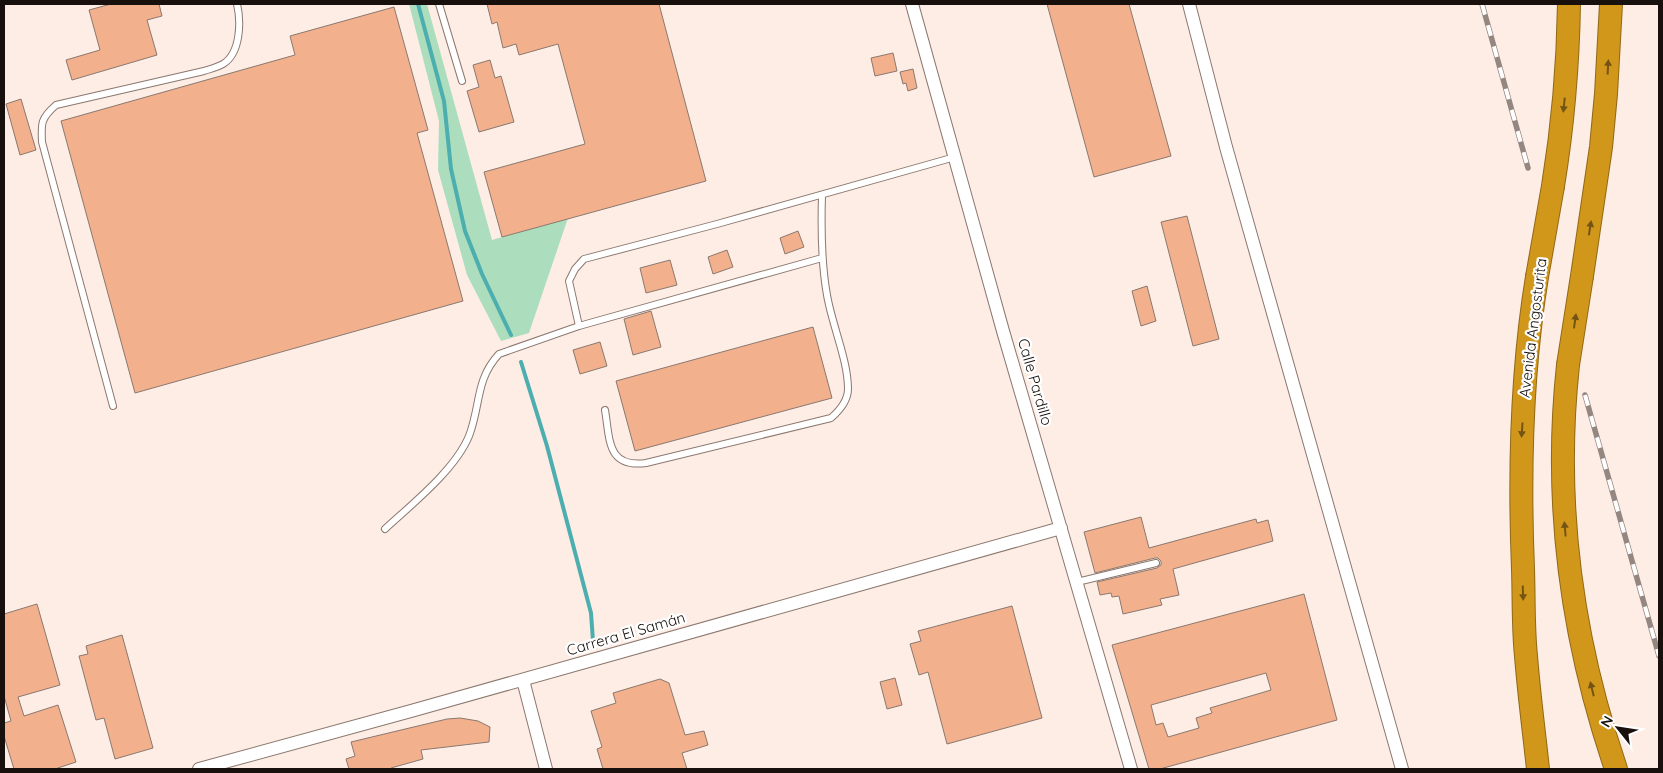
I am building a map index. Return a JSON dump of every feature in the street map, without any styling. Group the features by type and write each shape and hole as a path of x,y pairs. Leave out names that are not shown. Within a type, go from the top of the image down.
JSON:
{"highway":[{"name":"Avenida Angosturita","path":"1526,654 1521,519 1521,443 1528,344 1561,136 1566,86 1569,4"},
{"path":"1611,4 1601,147 1568,365 1564,413 1563,462 1564,521 1575,610 1591,689 1616,769"},
{"path":"1526,654 1538,769"},
{"path":"1526,654 1554,769"}],"street":[{"name":"Calle Pardillo","path":"912,4 1003,330 1131,769"},
{"path":"1189,4 1226,147 1402,769"},
{"name":"Carrera El Samán","path":"199,769 523,680 1061,528"},
{"path":"523,680 546,769"}],"lane":[{"path":"113,406 42,142 41,128 43,121 46,114 56,105 204,71 225,63 234,50 239,32 237,4"},
{"path":"439,4 462,81"},
{"path":"579,326 569,281 574,269 584,259 717,224 955,157"},
{"path":"605,410 613,452 621,461 633,465 831,418 842,408 848,392 847,376 827,296 822,258 822,195"},
{"path":"385,529 455,460 469,436 482,379 499,354 579,326 822,258"},
{"path":"1076,582 1156,563"}],"green space":[{"path":"409,4 427,4 492,240 568,218 529,333 501,341 467,275 438,170 439,121"}],"building":[{"path":"111,4 159,4 162,16 147,20 157,55 72,80 66,60 100,50 89,10"},
{"path":"487,4 659,4 706,181 502,237 484,172 585,144 558,44 519,55 516,44 503,48 497,22 492,24"},
{"path":"1047,4 1129,4 1171,156 1094,177"},
{"path":"394,7 428,130 417,133 463,301 135,393 61,121 295,55 290,36"},
{"path":"893,53 897,71 875,76 871,58"},
{"path":"490,60 495,78 501,76 514,122 479,132 467,91 479,87 473,65"},
{"path":"913,69 917,88 908,91 906,83 903,84 900,72"},
{"path":"21,99 36,150 20,155 6,104"},
{"path":"1187,216 1219,339 1193,346 1161,222"},
{"path":"798,231 804,247 785,254 780,238"},
{"path":"727,250 733,267 713,274 708,257"},
{"path":"670,260 677,285 646,293 640,268"},
{"path":"1147,286 1156,321 1141,326 1132,291"},
{"path":"651,311 661,347 633,355 624,319"},
{"path":"813,327 832,398 635,451 616,381"},
{"path":"600,342 607,366 580,374 573,350"},
{"path":"1141,517 1149,548 1256,519 1257,523 1268,520 1273,541 1173,569 1179,595 1160,599 1162,605 1123,614 1119,596 1112,597 1111,593 1100,595 1097,582 1157,568 1161,565 1161,561 1155,558 1095,573 1084,532"},
{"path":"1304,594 1337,720 1160,769 1149,769 1112,645","holes":["1266,673 1271,690 1210,708 1212,713 1196,718 1199,728 1168,737 1163,723 1156,725 1151,705"]},
{"path":"37,604 60,685 18,697 24,716 58,705 76,762 55,769 14,769 4,736 4,723 11,721 4,696 4,614"},
{"path":"1012,606 1042,718 947,744 928,672 919,675 910,644 921,641 918,631"},
{"path":"122,635 153,748 115,759 104,718 96,720 79,656 88,654 86,646"},
{"path":"895,678 902,705 887,709 880,682"},
{"path":"660,679 669,683 685,735 704,731 708,745 682,753 687,769 603,769 597,749 602,747 591,711 616,703 613,693"},
{"path":"460,718 478,721 490,727 489,742 421,750 423,759 391,769 349,769 346,759 355,756 351,742 447,719"}],"waterway":[{"path":"418,4 444,101 451,169 465,231 482,274 511,335"},
{"path":"521,362 547,446 591,613 593,641"}],"railway":[{"path":"1482,4 1528,168"},
{"path":"1585,395 1659,656"}]}
